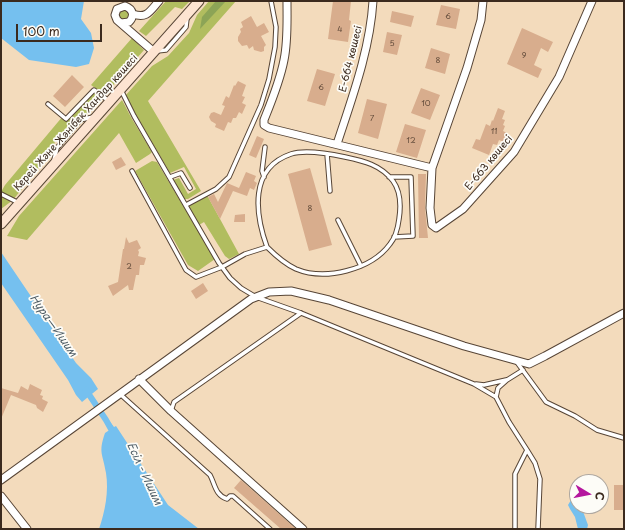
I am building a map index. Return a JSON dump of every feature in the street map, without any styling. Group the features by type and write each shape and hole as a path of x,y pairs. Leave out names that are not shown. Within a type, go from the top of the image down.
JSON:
{"main road":[{"name":"Керей Және Жәнібек Хандар көшесі","path":"1,224 199,1"}],"street":[{"path":"154,52 115,18 119,7 128,7 133,14 142,16 147,15 159,1"},
{"path":"287,1 287,35 284,59 278,83 264,120 264,125 269,128 432,168"},
{"name":"Е-664 көшесі","path":"337,144 361,71 372,16 373,1"},
{"name":"Е-663 көшесі","path":"483,1 481,20 468,68 432,168 430,208 432,225 436,228 463,209 514,152 559,77 592,1"},
{"path":"121,23 129,22 133,14"},
{"path":"1,480 139,379 256,297 269,292 291,291 329,300 464,346 529,364 624,313"},
{"path":"139,379 171,411 303,529"},
{"path":"1,496 27,529"}],"lane":[{"path":"186,205 216,189 229,177 262,105 275,47 276,28 271,1"},
{"path":"121,89 134,116 222,267 230,278 241,288 256,297 301,313 474,384 496,397 509,422 535,463 540,479 538,529"},
{"path":"48,104 66,119 94,90 110,101"},
{"path":"264,177 262,171 265,147"},
{"path":"310,152 327,154 369,162 380,169 393,181 399,194 401,210 398,226 391,244 374,259 361,266 335,274 297,269 279,259 267,247 262,233 259,216 258,199 260,186 267,171 280,159 292,153 310,152"},
{"path":"327,154 330,191"},
{"path":"132,171 186,270 196,278 222,267 246,254 267,247"},
{"path":"170,177 181,173 190,188"},
{"path":"389,177 411,177 413,236 394,237"},
{"path":"1,194 20,204"},
{"path":"338,220 361,266"},
{"path":"171,411 174,402 301,313"},
{"path":"515,360 546,402 575,416 597,430 624,438"},
{"path":"496,397 498,388 507,380 523,370"},
{"path":"474,384 484,385 507,380"},
{"path":"119,394 210,475 214,483 215,490 224,498 233,496 270,529"},
{"path":"515,529 515,474 527,450"}],"green space":[{"path":"166,1 190,1 182,9 175,7 146,36 139,31"},
{"path":"209,1 236,1 148,101 201,191 188,199 184,199 189,206 207,195 239,254 229,259 225,256 204,222 199,225 173,180 179,178 188,194 196,189 184,167 170,173 125,96 152,66 168,56 189,33 197,15"},
{"path":"216,1 226,1 200,29 202,17"},
{"path":"124,10 129,15 124,20 119,15"},
{"path":"132,38 144,50 105,95 91,85"},
{"path":"93,91 102,99 92,110 55,141 53,150 13,200 1,209 1,192 5,185 63,116 66,119"},
{"path":"122,100 152,152 136,163 119,133 27,240 7,236 19,216"},
{"path":"152,161 157,162 215,259 198,271 188,265 135,171"}],"water":[{"path":"1,1 84,1 81,19 91,33 94,48 89,64 76,67 29,60 1,38"},
{"path":"1,252 76,363 91,378 98,389 82,402 1,283"},
{"name":"Есіл - Ишим","path":"108,419 114,427 116,426 168,505 199,529 99,529 105,509 107,494 107,480 101,449 105,433 111,429 105,421"},
{"path":"573,514 584,514 588,525 587,529 578,529"}],"building":[{"path":"333,1 351,1 349,20 351,21 348,42 328,39"},
{"path":"441,5 460,9 456,29 436,25"},
{"path":"392,11 414,16 411,27 390,22"},
{"path":"251,16 257,27 264,23 269,32 261,36 266,45 264,47 264,51 261,52 254,50 253,46 249,49 247,45 242,46 238,41 238,37 241,32 240,29 243,27 241,22"},
{"path":"522,28 553,42 548,52 541,48 534,65 542,69 538,78 507,64"},
{"path":"387,32 402,35 397,55 383,52"},
{"path":"431,48 450,54 445,74 425,68"},
{"path":"317,69 335,74 325,106 307,101"},
{"path":"72,75 84,87 65,107 53,96"},
{"path":"238,81 246,85 242,96 245,97 242,103 246,105 242,114 239,112 236,118 233,118 231,123 228,122 224,131 215,127 216,124 211,121 209,117 211,113 214,112 221,115 225,106 222,105 226,96 229,98 234,85 235,86"},
{"path":"421,88 440,95 430,120 411,113"},
{"path":"367,99 387,104 378,139 358,133"},
{"path":"498,108 505,111 502,119 505,120 503,131 507,133 504,142 499,140 497,145 493,144 489,155 472,148 476,139 480,140 486,124 490,126"},
{"path":"405,124 426,130 417,158 396,152"},
{"path":"257,136 264,139 256,158 249,155"},
{"path":"121,157 126,165 116,170 112,162"},
{"path":"310,168 332,245 309,251 288,174"},
{"path":"246,172 256,176 254,181 257,183 254,190 250,188 247,196 233,191 220,219 208,197 214,194 218,202 227,183 239,188"},
{"path":"418,174 426,174 425,208 428,238 419,238"},
{"path":"245,214 245,222 234,222 235,215"},
{"path":"126,237 129,243 137,240 141,248 138,250 138,256 146,258 144,265 140,265 139,275 136,275 133,290 129,290 128,285 113,296 108,286 118,282"},
{"path":"203,283 208,291 196,299 191,291"},
{"path":"30,384 42,390 40,395 43,396 42,399 48,402 43,412 37,408 36,405 11,395 1,419 1,388 18,393 21,386 28,390"},
{"path":"241,480 296,529 281,529 234,488"},
{"path":"614,485 624,485 624,510 614,510"}],"waterway":[{"path":"86,390 111,429"}],"water label":[{"name":"Нура—Ишим","path":"53,326"}]}
